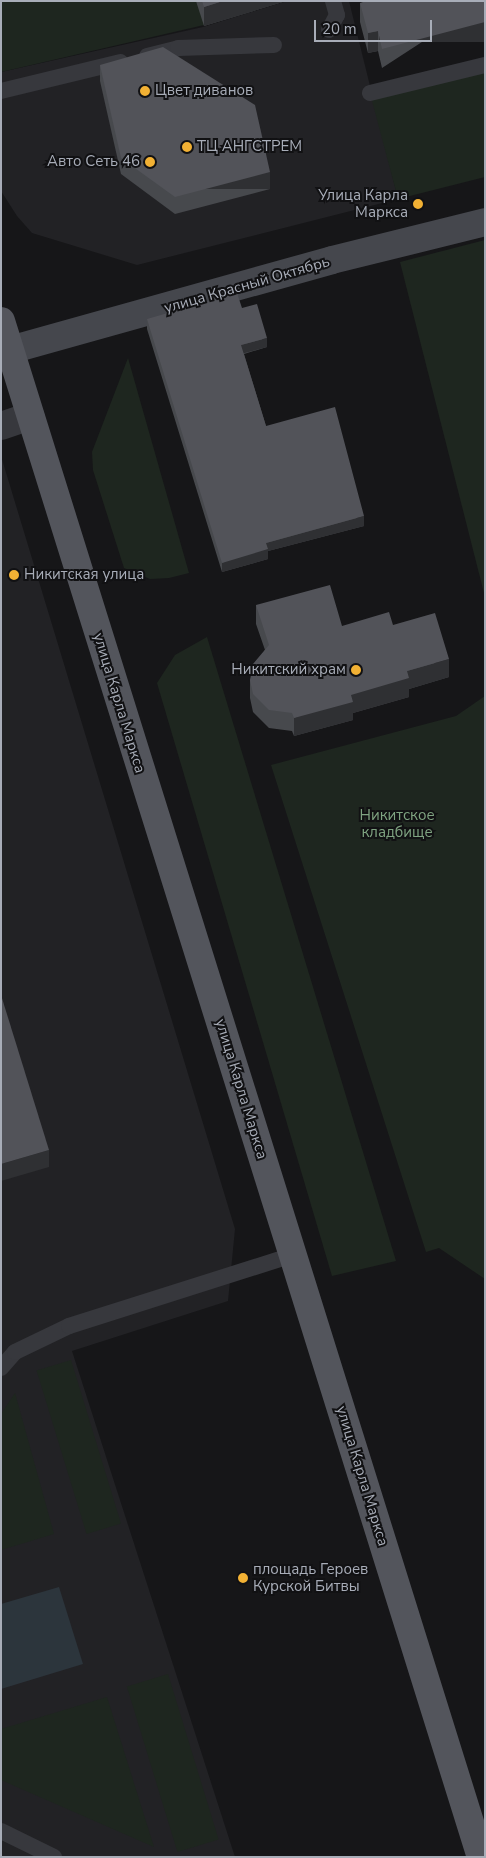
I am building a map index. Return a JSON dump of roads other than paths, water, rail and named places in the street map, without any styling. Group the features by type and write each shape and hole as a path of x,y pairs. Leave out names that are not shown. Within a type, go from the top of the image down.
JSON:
{"main road":[{"name":"улица Карла Маркса","path":"1,321 481,1857"}],"street":[{"name":"улица Красный Октябрь","path":"10,350 332,260 485,222"},
{"path":"1,426 30,416"}],"lane":[{"path":"329,30 336,15 333,1"},
{"path":"1,91 178,48 274,45"},
{"path":"370,93 485,66"},
{"path":"1,1368 15,1352 69,1326 293,1255"},
{"path":"1,1831 54,1857"}],"place":[{"name":"Цвет диванов","path":"145,91"},
{"name":"ТЦ АНГСТРЕМ","path":"187,147"},
{"name":"Авто Сеть 46","path":"150,162"},
{"name":"Улица Карла Маркса","path":"418,204"},
{"name":"Никитская улица","path":"14,575"},
{"name":"Никитский храм","path":"356,670"},
{"name":"площадь Героев Курской Битвы","path":"243,1578"}],"park label":[{"name":"Никитское кладбище","path":"397,824"}]}
